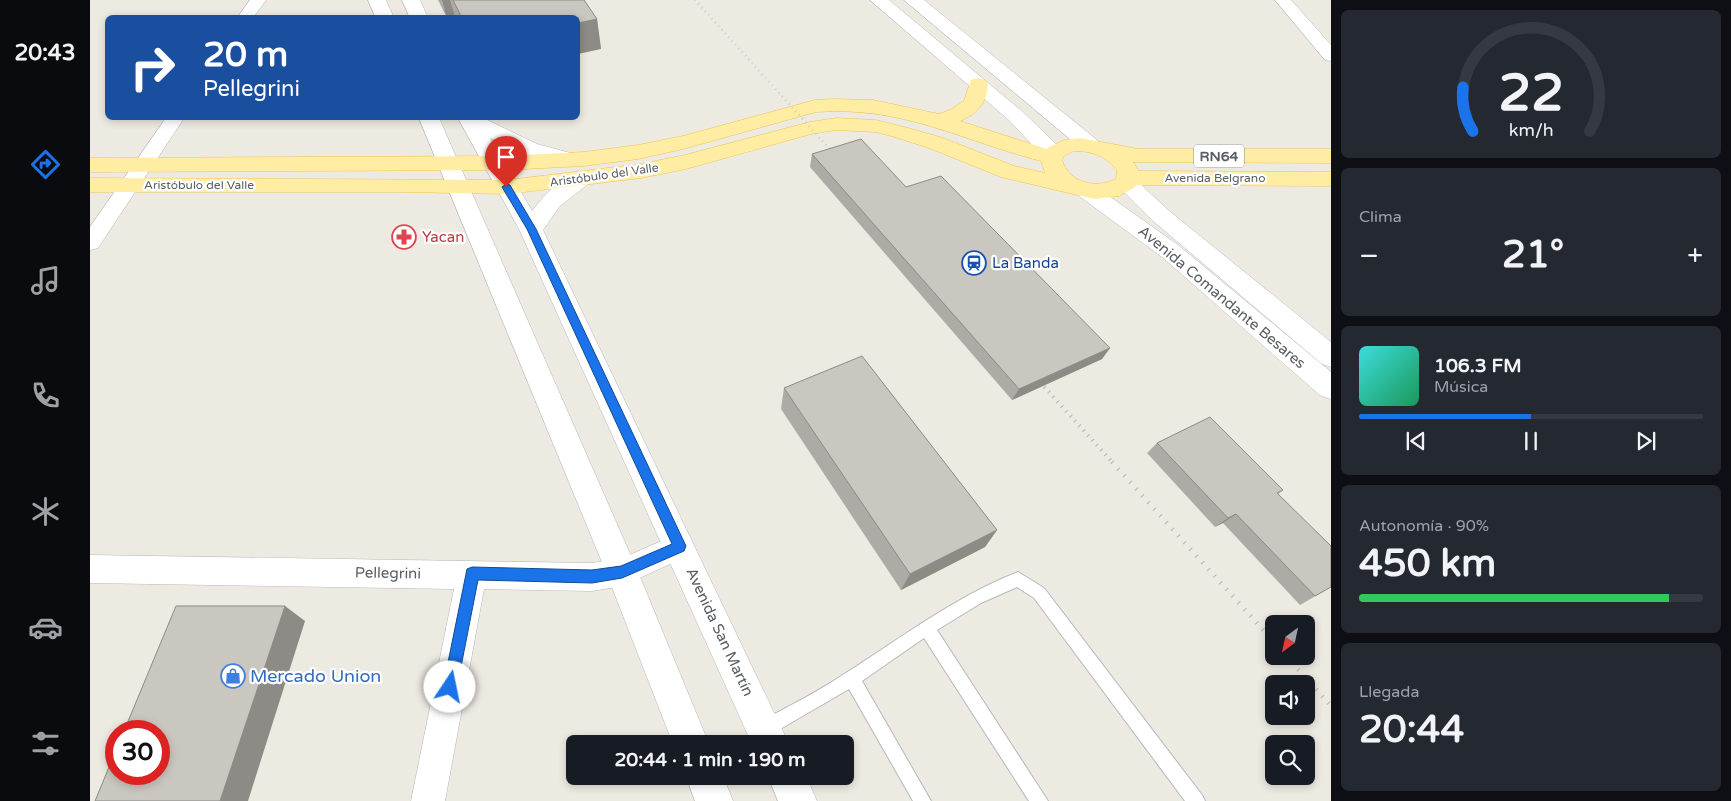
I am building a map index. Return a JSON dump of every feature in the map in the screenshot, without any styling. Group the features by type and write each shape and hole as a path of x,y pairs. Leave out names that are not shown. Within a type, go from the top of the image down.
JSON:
{"main road":[{"path":"377,0 383,15"},
{"path":"411,0 418,15"},
{"path":"879,0 1017,117 1052,156 1051,164 1055,172 1079,188"},
{"path":"913,0 1098,148 1124,163 1128,171 1127,181"},
{"path":"937,120 960,114 970,108 979,93 978,84"},
{"name":"Aristóbulo del Valle","path":"575,170 625,154 666,147 815,106 836,104 904,111 937,120 1012,147 1052,156"},
{"path":"430,120 622,572 687,735"},
{"name":"Avenida San Martín","path":"470,120 531,229 768,735"},
{"path":"472,120 503,138 575,170 531,229"},
{"name":"Aristóbulo del Valle","path":"90,165 500,175 575,170 641,172 686,162 810,128 836,124 856,124 876,126 901,132 936,143 1009,172 1079,188"},
{"name":"RN64","path":"1052,156 1063,146 1098,148"},
{"name":"Avenida Belgrano","path":"1098,148 1138,156 1331,156"},
{"name":"Aristóbulo del Valle","path":"90,185 454,174"},
{"name":"Avenida Belgrano","path":"1127,181 1172,177 1331,179"},
{"name":"RN64","path":"1079,188 1106,192 1114,190 1127,181"},
{"name":"Avenida Comandante Besares","path":"1127,181 1160,215 1331,356"},
{"name":"Avenida Comandante Besares","path":"1079,188 1170,251 1331,388"},
{"path":"708,785 714,801"},
{"path":"790,785 798,801"}],"street":[{"path":"247,15 258,0"},
{"path":"1283,0 1331,56"},
{"path":"90,243 174,120"},
{"name":"Pellegrini","path":"90,570 592,577 622,572 680,546"},
{"path":"428,801 472,574"}],"lane":[{"path":"769,735 927,629 996,587 1018,579 1039,593 1196,801"},
{"path":"927,629 1039,801"},
{"path":"852,679 922,801"}],"building":[{"path":"453,0 584,0 597,19 580,23 580,15 460,15"},
{"path":"861,139 906,187 941,176 1110,348 1019,389 812,154"},
{"path":"862,356 997,530 910,574 784,388"},
{"path":"1210,417 1283,490 1277,493 1331,546 1331,587 1315,596 1236,514 1228,518 1157,443"},
{"name":"Mercado Union","path":"176,606 285,606 220,801 95,801 105,777 105,785 170,785 170,720 129,720"}],"railway":[{"path":"695,0 836,156"},
{"path":"1040,382 1113,463"},
{"path":"1112,462 1265,632"},
{"path":"1294,665 1331,706"}],"place":[{"name":"Yacan","path":"404,237"},
{"name":"La Banda","path":"974,263"},
{"name":"Mercado Union","path":"233,676"}],"route":[{"path":"450,687 472,574 592,577 622,572 680,546 531,229 506,187"}]}
